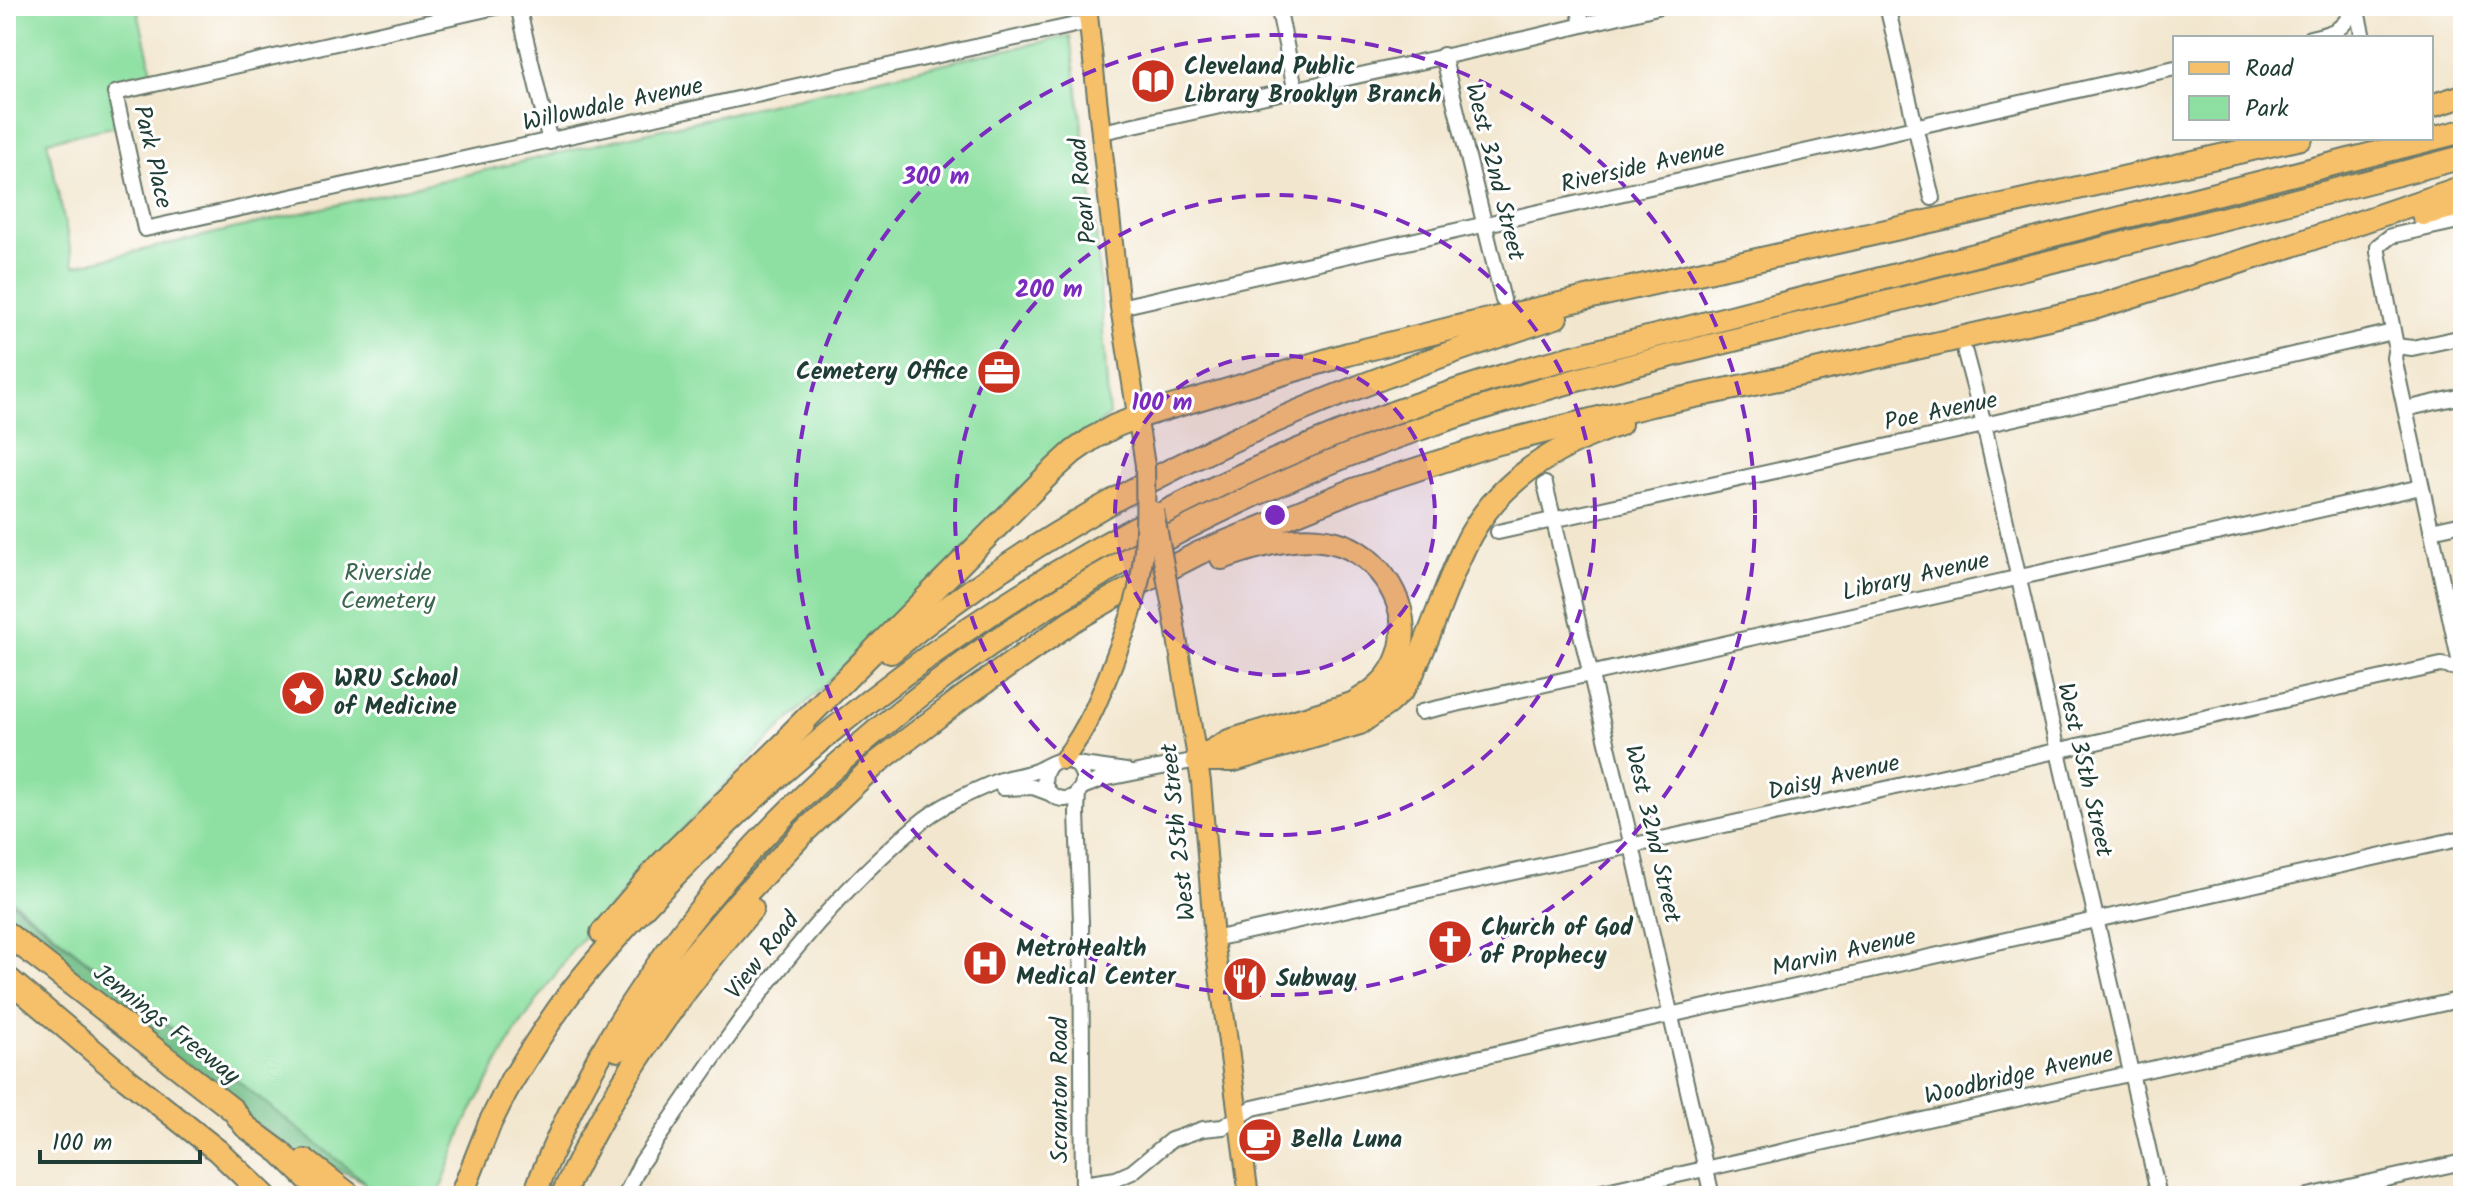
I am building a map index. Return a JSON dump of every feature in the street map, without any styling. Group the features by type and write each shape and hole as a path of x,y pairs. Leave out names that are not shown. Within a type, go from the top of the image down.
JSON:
{"highway":[{"path":"2433,108 2463,96"},
{"path":"2433,109 2463,103"},
{"path":"2433,139 2463,131"},
{"path":"461,1196 473,1162 507,1089 579,960 660,865 1073,452 1115,426 1348,354 1561,303 2292,140"},
{"path":"507,1089 573,989 613,942 704,845 785,770 886,687 967,629 1079,558 1184,502 1267,462 1353,427 1511,373 2428,140"},
{"path":"534,1196 553,1147 604,1046 651,974 743,860 800,801 893,717 976,654 1060,598 1206,518 1374,445 1534,392 2463,157"},
{"path":"553,1147 638,1022 698,948 842,794 878,762 1041,642 1114,597 1199,553 1356,489 1545,430 2097,307 2463,187"},
{"path":"2293,245 2463,204"},
{"path":"791,734 980,582 1125,493 1247,433 1353,389 1493,338 1695,275"},
{"path":"1197,760 1234,760 1339,730 1360,723 1388,703 1402,690 1412,674 1472,532 1500,495 1541,460 1567,445 1618,425 1793,376"},
{"path":"1041,642 1145,588 1217,560 1274,543 1318,540 1343,545 1379,570 1391,586 1399,606 1402,626 1402,645 1396,663 1383,682 1369,695 1352,704 1229,741 1197,760"},
{"path":"562,1196 601,1119 655,1033 691,984 801,853 866,785 962,698"},
{"name":"Jennings Freeway","path":"6,933 233,1110 245,1126 280,1152 325,1196"},
{"path":"6,979 218,1151 265,1196"},
{"path":"233,1110 252,1120 351,1196"}],"main road":[{"name":"Pearl Road","path":"1088,14 1120,307 1144,456"},
{"name":"West 25th Street","path":"1144,456 1201,782 1214,939 1249,1196"},
{"path":"1063,763 1099,700 1136,601 1144,563 1144,456"}],"street":[{"name":"Park Place","path":"145,229 115,93 500,6"},
{"path":"518,6 550,142"},
{"path":"1278,6 1295,88"},
{"path":"1578,6 1582,24"},
{"path":"1102,132 1661,6"},
{"path":"1887,6 1932,198"},
{"path":"2320,36 2348,23 2355,6"},
{"path":"2355,6 2362,36"},
{"name":"Willowdale Avenue","path":"145,229 550,142 1088,14"},
{"name":"West 32nd Street","path":"1443,55 1503,300"},
{"name":"Riverside Avenue","path":"1120,307 2173,68"},
{"path":"2462,669 2394,358 2395,339 2378,246 2391,236 2463,220"},
{"name":"Poe Avenue","path":"1498,532 2395,339 2412,348 2463,337"},
{"name":"West 35th Street","path":"1965,353 2159,1196"},
{"path":"2405,409 2463,396"},
{"name":"West 32nd Street","path":"1545,484 1712,1196"},
{"name":"Library Avenue","path":"1421,712 2421,487"},
{"path":"2431,530 2463,523"},
{"name":"Daisy Avenue","path":"1214,939 2441,665 2462,669"},
{"path":"1134,772 1063,763 1047,769 1044,782 1052,795 1068,799 1080,789 1103,779 1197,760"},
{"path":"1063,763 1082,774 1080,789"},
{"name":"View Road","path":"625,1196 641,1163 738,1023 793,950 861,877 918,824 951,802 996,782 1063,763"},
{"name":"View Road","path":"983,790 1021,786 1052,795"},
{"name":"Scranton Road","path":"1080,789 1083,1190"},
{"name":"Scranton Road","path":"1052,795 1067,815 1078,840"},
{"name":"Marvin Avenue","path":"1083,1190 1132,1172 1171,1140 1193,1132 1223,1127 1253,1108 2463,838"},
{"name":"Woodbridge Avenue","path":"1584,1196 2463,999"},
{"path":"2308,1196 2463,1162"}],"green space":[{"name":"Riverside Cemetery","path":"6,6 144,6 137,8 155,84 115,93 122,125 47,141 74,266 1070,36 1096,230 1109,416 1073,444 761,747 573,949 514,1034 465,1123 438,1196 380,1196 6,895"},
{"path":"6,895 364,1181 290,1149 6,933"}],"place":[{"name":"Cleveland Public Library Brooklyn Branch","path":"1153,81"},
{"name":"Cemetery Office","path":"999,372"},
{"name":"WRU School of Medicine","path":"303,693"},
{"name":"Church of God of Prophecy","path":"1450,942"},
{"name":"MetroHealth Medical Center","path":"985,963"},
{"name":"Subway","path":"1245,979"},
{"name":"Bella Luna","path":"1260,1140"}]}
